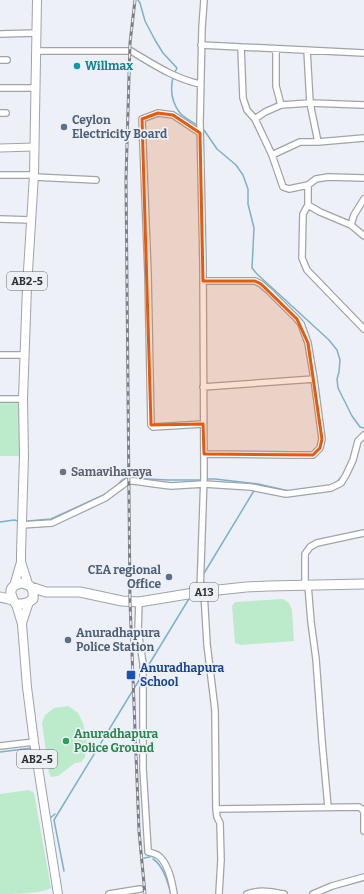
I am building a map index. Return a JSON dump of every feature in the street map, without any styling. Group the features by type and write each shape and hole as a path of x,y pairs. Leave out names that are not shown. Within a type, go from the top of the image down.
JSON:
{"highway":[{"path":"0,592 21,583 30,585 33,592 31,601 23,604 0,597"},
{"name":"A13","path":"30,585 46,592 80,592 122,602 139,602 202,592 253,587 364,584"},
{"path":"13,587 11,595 15,602"},
{"name":"A13","path":"31,601 46,592"}],"main road":[{"name":"AB2-5","path":"13,587 21,562 24,456 23,399 27,287 34,176 37,0"},
{"name":"AB2-5","path":"21,562 30,585"},
{"name":"AB2-5","path":"22,624 31,601"},
{"name":"AB2-5","path":"15,602 22,624 27,687 34,742 58,894"}],"street":[{"path":"204,0 200,84 204,454 200,569 215,710 216,809 217,817 220,823 221,860 219,894"},
{"path":"0,34 36,33"},
{"path":"201,45 364,53"},
{"path":"240,47 243,98 247,110 256,119 272,155 283,187 289,190 308,185 316,179 328,177 364,178"},
{"path":"276,49 276,86 281,105"},
{"path":"307,50 310,103 318,142"},
{"path":"36,51 130,51 178,77 200,84"},
{"path":"0,60 7,60"},
{"path":"0,88 35,88"},
{"path":"256,119 265,112 281,105 310,103 364,105"},
{"path":"200,131 173,115 158,113 142,119 148,274 150,425 153,427 203,424"},
{"path":"272,155 300,142 364,138"},
{"path":"0,148 34,146"},
{"path":"0,176 34,176 96,180"},
{"path":"308,185 308,205 303,214 302,258 307,270 364,329"},
{"path":"351,224 354,215 364,199"},
{"path":"308,205 320,212 351,224 364,236"},
{"path":"0,219 31,220"},
{"path":"203,281 255,281 269,291 301,324 308,343 322,439 320,448 313,454 204,454"},
{"path":"0,355 25,355"},
{"path":"203,387 314,379"},
{"path":"0,399 23,399"},
{"path":"21,524 52,523 105,498 128,481 171,486 204,481 251,487 286,494 331,488 341,483 346,476 353,460 358,441 364,435"},
{"path":"328,807 316,659 307,585 305,554 310,547 317,543 364,533"},
{"path":"139,602 138,631 143,664 143,768 148,852 155,853 166,865 172,881 174,894"},
{"path":"0,746 34,742"},
{"path":"216,809 359,807 362,808 364,812 364,831"},
{"path":"313,894 332,886 364,877"},
{"path":"109,894 131,892 140,889"},
{"path":"247,894 261,890 284,894"}],"highlighted area":[{"path":"158,113 173,115 200,133 203,281 255,281 261,284 297,319 308,343 322,439 320,448 313,455 204,454 203,424 151,425 142,119"}],"green space":[{"path":"0,399 23,399 24,456 0,456"},
{"path":"283,599 289,603 292,610 294,641 241,645 235,643 232,606 235,602"},
{"name":"Anuradhapura Police Ground","path":"68,706 78,713 83,723 87,742 85,757 81,762 75,763 58,776 51,777 49,773 42,723 45,715 54,708"},
{"path":"29,790 34,793 51,888 34,893 0,894 0,794"}],"waterway":[{"path":"138,0 145,21 155,40 163,53 177,68 174,74"},
{"path":"173,77 173,101 177,109 182,115 198,126"},
{"path":"202,128 217,149 236,165 243,175 248,189 248,204 254,228 252,268 329,340 337,350 340,360 337,379 338,388 352,416 360,427 364,428"},
{"path":"206,479 258,484 289,491 334,485 343,475"},
{"path":"116,487 126,478 202,480"},
{"path":"203,575 255,489"},
{"path":"28,521 51,519 110,492"},
{"path":"0,522 14,520 18,521"},
{"path":"145,671 190,597"},
{"path":"64,871 54,820 141,677"},
{"path":"0,752 32,748"},
{"path":"50,818 55,814"},
{"path":"144,858 150,857"},
{"path":"153,859 160,865 167,880 171,894"}],"railway":[{"path":"135,0 130,43 126,179 130,602 139,831 145,894"}],"place":[{"name":"Willmax","path":"77,66"},
{"name":"Ceylon Electricity Board","path":"64,127"},
{"name":"Samaviharaya","path":"63,472"},
{"name":"CEA regional Office","path":"169,577"},
{"name":"Anuradhapura Police Station","path":"68,640"},
{"name":"Anuradhapura School","path":"131,675"},
{"name":"Anuradhapura Police Ground","path":"66,741"}]}
